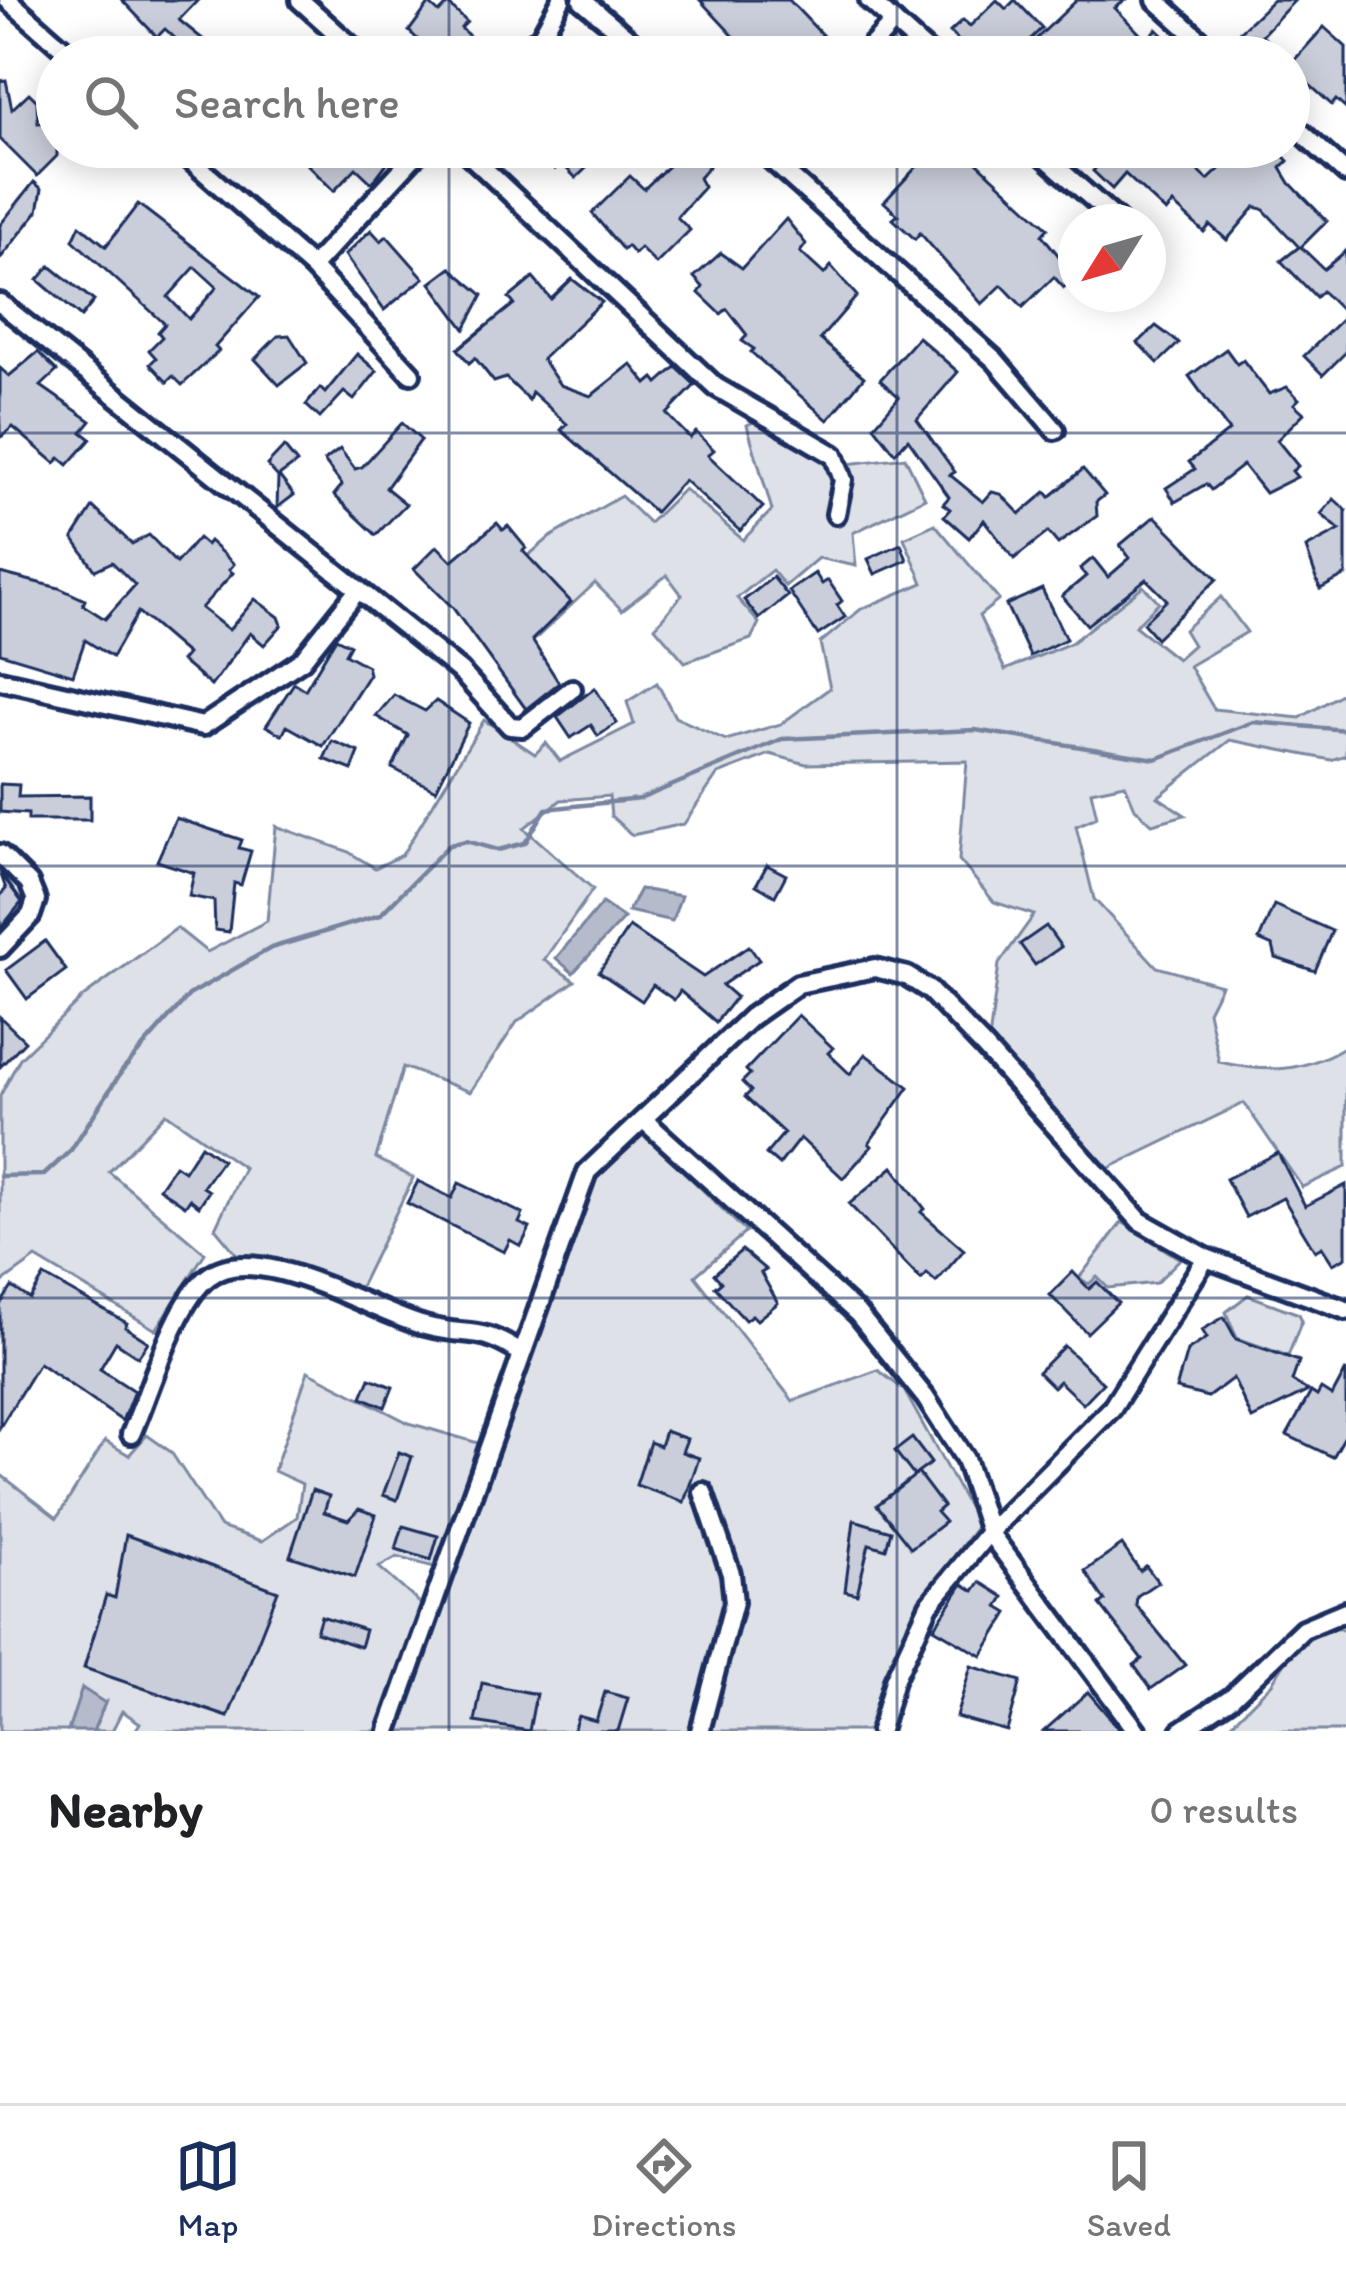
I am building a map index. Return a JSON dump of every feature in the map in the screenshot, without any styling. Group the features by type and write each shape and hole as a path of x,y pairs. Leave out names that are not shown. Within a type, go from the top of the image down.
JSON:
{"street":[{"path":"8,0 49,36"},
{"path":"300,0 340,36"},
{"path":"541,36 561,0"},
{"path":"582,0 625,36"},
{"path":"869,0 909,36"},
{"path":"1156,0 1196,36"},
{"path":"880,36 893,22"},
{"path":"1310,140 1346,173"},
{"path":"200,168 312,267 411,374"},
{"path":"312,267 403,168"},
{"path":"483,168 716,387 834,455 843,480 836,514"},
{"path":"787,168 994,360 1054,430"},
{"path":"1058,168 1099,204"},
{"path":"0,303 460,671 510,726 523,727 572,688"},
{"path":"0,680 203,726 302,660 358,590"},
{"path":"0,854 29,883 36,900 31,915 0,948"},
{"path":"388,1731 587,1172 606,1148 645,1121 776,998 798,984 874,968 907,976 929,990 1126,1210 1206,1258 1346,1310"},
{"path":"645,1121 858,1314 925,1396 965,1459 989,1532 1137,1731"},
{"path":"880,1731 893,1681 929,1605 989,1532 1112,1408 1206,1258"},
{"path":"131,1434 194,1292 213,1273 238,1265 371,1302 423,1326 486,1333 521,1353"},
{"path":"700,1731 734,1602 731,1574 703,1492"},
{"path":"1181,1731 1232,1697 1303,1629 1346,1610"}],"shaded area":[{"path":"758,420 812,449 831,466 905,457 925,498 853,533 856,566 818,558 785,586 772,570 737,598 759,623 751,639 685,662 655,627 682,595 667,575 622,610 595,583 532,642 490,588 549,538 621,496 649,523 684,489 743,540 772,510 747,425"},
{"path":"935,524 999,600 979,616 1005,670 1071,643 1143,586 1159,602 1135,626 1177,659 1193,645 1184,630 1221,597 1247,632 1189,666 1214,709 1300,718 1346,691 1346,755 1331,760 1230,740 1158,797 1185,815 1152,824 1135,808 1125,784 1091,791 1097,817 1076,826 1094,899 1157,967 1221,985 1208,1011 1219,1062 1285,1068 1346,1046 1346,1167 1302,1187 1244,1103 1105,1170 989,1040 999,964 1034,915 994,902 959,860 967,761 806,764 770,754 718,774 684,824 632,835 611,816 609,796 561,800 524,828 593,889 544,960 575,981 517,1022 470,1092 403,1067 376,1158 413,1178 358,1291 239,1257 215,1228 244,1168 166,1113 109,1172 205,1253 156,1330 36,1258 0,1284 0,1096 20,1058 83,997 177,928 207,952 267,921 276,826 347,851 375,868 402,855 484,720 535,754 546,743 560,761 634,724 627,702 657,683 675,717 726,740 781,724 830,688 820,643 861,609 923,583 904,538"},
{"path":"636,1135 648,1137 746,1232 695,1276 793,1401 878,1370 904,1390 978,1525 927,1591 873,1731 397,1731 592,1183 611,1154"},
{"path":"1122,1222 1180,1259 1156,1283 1108,1288 1097,1277 1089,1284 1079,1278"},
{"path":"1248,1295 1299,1314 1302,1320 1288,1356 1237,1338 1226,1312"},
{"path":"308,1371 409,1423 485,1445 438,1568 397,1557 379,1567 427,1610 384,1731 135,1731 140,1723 122,1711 112,1731 93,1731 105,1703 68,1731 0,1731 0,1474 57,1518 105,1441 129,1455 147,1435 171,1452 220,1527 262,1541 297,1517 302,1484 274,1471"},
{"path":"1327,1625 1346,1631 1346,1731 1224,1731 1272,1683 1296,1645"}],"water":[{"path":"640,889 681,896 672,921 628,911"},
{"path":"602,903 624,918 573,973 556,958"},
{"path":"82,1688 105,1703 93,1731 68,1731"}],"building":[{"path":"122,0 198,0 179,20 199,36 173,36 165,29 156,36"},
{"path":"700,0 789,0 823,36 733,36"},
{"path":"997,0 1006,9 1015,0 1042,28 1034,36 954,36 950,32 963,20 970,26"},
{"path":"1077,0 1126,0 1115,8 1142,36 1039,36"},
{"path":"1273,0 1295,0 1263,36 1238,33"},
{"path":"429,4 439,13 448,4 467,22 461,28 469,36 414,36 409,31"},
{"path":"1324,27 1346,47 1346,109 1336,100 1332,105 1310,85 1310,43"},
{"path":"6,80 12,109 29,93 36,100 36,168 45,168 37,176 0,139 0,81"},
{"path":"311,168 356,168 334,191"},
{"path":"356,168 383,168 372,183"},
{"path":"566,168 586,168 576,178"},
{"path":"666,168 707,168 699,178 704,187 677,217 690,230 656,264 640,248 634,254 627,246 623,250 592,213 630,176 644,189"},
{"path":"916,168 983,168 1048,228 1042,235 1058,255 1058,281 1054,277 1023,307 1002,285 982,304 920,233 915,239 893,219 898,215 884,202"},
{"path":"1096,168 1195,168 1208,180 1221,168 1281,168 1327,221 1301,247 1324,269 1346,251 1346,315 1322,291 1316,297 1281,261 1299,247 1263,209 1255,207 1227,240 1210,225 1204,232 1173,204 1166,212 1166,204 1157,204 1125,174 1112,189 1093,171"},
{"path":"34,182 42,189 38,211 0,259 0,225"},
{"path":"138,204 259,297 215,347 219,351 182,385 173,376 167,382 150,364 156,358 149,350 162,337 158,332 165,324 73,240 80,225 106,246","holes":["195,267 217,287 189,319 168,297"]},
{"path":"786,219 806,244 800,252 824,274 831,266 857,296 820,339 864,377 828,420 751,352 754,349 742,341 747,335 727,309 721,314 699,293 703,287 694,277 721,253 742,268"},
{"path":"371,230 381,241 387,236 424,278 384,310 345,255"},
{"path":"50,266 94,301 81,317 38,280"},
{"path":"451,268 483,295 465,329 431,283"},
{"path":"533,278 551,299 572,279 602,302 542,359 560,385 591,396 631,364 647,384 654,378 658,383 676,367 695,385 667,414 690,438 696,432 714,450 708,455 763,507 740,531 684,480 655,512 561,430 567,424 532,392 529,400 506,378 494,382 475,358 469,363 458,349 514,304 509,298"},
{"path":"1346,315 1346,352 1323,375 1304,356"},
{"path":"1156,326 1179,343 1158,363 1138,343"},
{"path":"289,335 307,363 279,385 255,359 278,336"},
{"path":"918,337 958,372 917,419 955,472 950,475 983,502 992,492 1001,494 1020,514 1046,492 1050,497 1083,469 1105,495 1096,502 1097,516 1058,544 1048,532 1014,559 984,520 969,538 944,516 950,509 943,504 949,497 908,439 895,453 874,426 899,397 880,380"},
{"path":"1226,349 1237,364 1243,360 1269,394 1287,387 1299,399 1294,404 1304,413 1277,440 1298,466 1292,471 1297,477 1265,493 1243,465 1211,490 1206,484 1175,502 1166,488 1195,469 1189,462 1229,431 1189,376"},
{"path":"38,352 57,371 41,386 91,421 82,432 91,439 68,465 60,458 55,463 13,427 0,438 0,368 9,376"},
{"path":"357,354 377,371 354,400 344,392 320,418 306,405 320,388 325,393"},
{"path":"402,423 421,440 386,488 406,504 376,535 334,495 342,485 324,461 340,449 355,469 362,467"},
{"path":"284,447 297,463 279,476 294,495 277,508 278,477 267,465"},
{"path":"1334,499 1346,510 1346,575 1320,589 1306,548 1340,530 1321,514"},
{"path":"93,507 132,544 149,535 176,563 198,538 206,545 209,541 234,564 229,570 233,573 201,608 229,630 255,599 279,617 282,625 264,645 250,633 211,686 181,661 187,654 138,612 112,657 85,640 73,675 0,653 0,573 59,588 85,600 83,605 105,619 135,585 112,562 95,570 73,538"},
{"path":"1155,516 1217,579 1156,638 1143,623 1167,600 1146,579 1087,625 1062,596 1086,576 1080,569 1093,558 1108,577 1130,558 1120,545"},
{"path":"497,523 503,530 508,526 526,548 523,551 571,602 532,640 559,683 526,709 453,608 414,569 437,546 452,561"},
{"path":"901,544 907,560 875,574 868,559"},
{"path":"815,573 822,584 828,580 842,601 837,605 845,617 818,635 789,591"},
{"path":"773,577 788,596 759,619 744,600"},
{"path":"1042,589 1066,639 1030,656 1006,605"},
{"path":"336,638 350,645 345,654 367,666 369,674 323,746 287,726 282,735 266,726 294,683 305,690"},
{"path":"595,688 617,723 598,736 591,725 571,738 557,717"},
{"path":"394,695 425,711 436,701 469,723 436,790 392,768 408,735 376,716"},
{"path":"332,741 359,752 352,770 324,759"},
{"path":"0,784 19,785 18,797 90,796 90,820 28,820 28,814 0,812"},
{"path":"176,818 242,840 239,848 251,851 241,885 234,883 229,932 215,930 214,901 189,896 194,873 157,861"},
{"path":"767,865 786,875 775,896 756,885"},
{"path":"0,872 22,902 0,929 0,895 6,889"},
{"path":"1274,905 1332,931 1315,971 1276,958 1273,946 1259,940"},
{"path":"1046,926 1061,947 1035,965 1020,944"},
{"path":"629,927 703,977 749,946 759,960 722,985 736,997 716,1022 680,991 674,1000 653,985 642,1001 599,972"},
{"path":"45,941 66,970 27,999 6,970"},
{"path":"798,1015 833,1048 828,1053 850,1074 865,1054 909,1087 869,1143 872,1146 843,1178 800,1138 779,1165 766,1154 784,1133 745,1097 751,1091 742,1082 750,1074 746,1070"},
{"path":"0,1017 25,1041 0,1067"},
{"path":"201,1145 222,1160 203,1187 209,1191 199,1206 190,1199 185,1206 159,1188 175,1165 184,1171"},
{"path":"1278,1153 1305,1206 1346,1185 1346,1257 1333,1264 1322,1247 1315,1251 1283,1198 1246,1217 1226,1179"},
{"path":"893,1167 925,1209 921,1212 964,1250 936,1282 927,1274 921,1280 849,1204"},
{"path":"418,1181 452,1198 459,1183 523,1214 519,1223 530,1228 521,1246 510,1240 504,1252 407,1203"},
{"path":"742,1250 766,1270 761,1273 778,1303 757,1320 752,1315 745,1320 715,1287 721,1282 714,1274"},
{"path":"1073,1272 1089,1289 1097,1282 1118,1303 1087,1333 1050,1295"},
{"path":"44,1276 127,1323 125,1327 148,1342 138,1357 116,1342 100,1369 134,1391 122,1421 39,1363 0,1427 0,1305 12,1287 30,1299"},
{"path":"1224,1317 1236,1339 1299,1361 1292,1381 1308,1391 1252,1419 1233,1378 1208,1397 1176,1389 1187,1351 1207,1338 1202,1330"},
{"path":"1064,1346 1103,1383 1083,1404 1059,1381 1053,1387 1038,1372"},
{"path":"1346,1370 1346,1434 1333,1457 1287,1435 1311,1392 1317,1396 1321,1389 1332,1396"},
{"path":"370,1378 393,1387 385,1407 362,1397"},
{"path":"665,1431 687,1439 682,1452 699,1458 684,1502 636,1485 650,1442 660,1446"},
{"path":"912,1438 931,1463 914,1476 895,1451"},
{"path":"399,1452 412,1457 397,1500 383,1495"},
{"path":"918,1473 943,1506 936,1512 945,1522 911,1548 877,1505"},
{"path":"312,1490 329,1496 324,1512 348,1520 359,1509 376,1515 355,1577 290,1556"},
{"path":"854,1520 891,1531 886,1549 869,1544 857,1594 845,1591"},
{"path":"403,1526 438,1536 431,1560 396,1549"},
{"path":"126,1535 278,1591 228,1717 84,1668 106,1595 115,1598"},
{"path":"1122,1545 1140,1571 1146,1566 1158,1582 1137,1596 1136,1605 1185,1665 1151,1689 1134,1665 1142,1659 1100,1605 1105,1601 1085,1571"},
{"path":"980,1582 1004,1597 998,1607 1008,1613 982,1656 934,1628 963,1584 974,1591"},
{"path":"321,1616 365,1630 360,1647 316,1632"},
{"path":"971,1666 1021,1681 1007,1731 956,1717"},
{"path":"482,1683 536,1694 529,1731 475,1722"},
{"path":"605,1692 628,1698 618,1731 573,1731 578,1716 596,1721"},
{"path":"1088,1692 1121,1731 1044,1731"}],"waterway":[{"path":"0,1176 44,1175 71,1150 122,1071 189,995 271,948 380,915 449,845 466,841 498,850 525,843 546,809 640,799 782,739 975,730 1156,759 1253,722 1346,730"}]}
